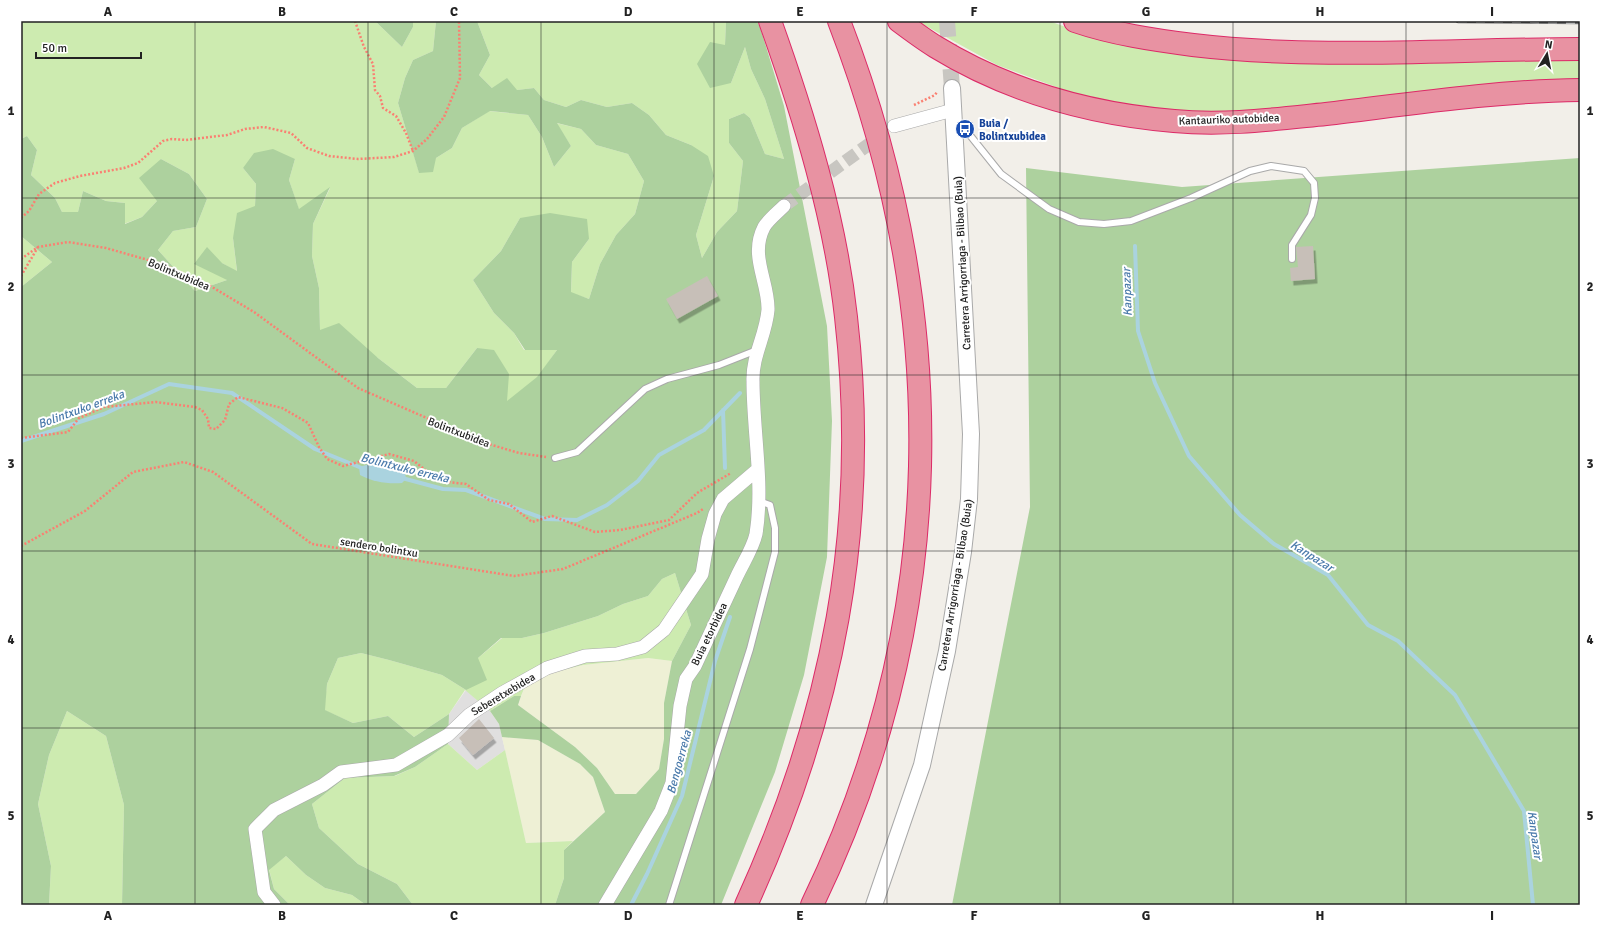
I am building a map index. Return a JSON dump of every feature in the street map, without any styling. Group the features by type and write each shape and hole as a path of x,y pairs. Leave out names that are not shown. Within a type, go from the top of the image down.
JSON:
{"highway":[{"path":"746,905 784,813 805,751 830,659 839,616 848,554 853,483 854,443 851,366 846,315 836,252 804,124 770,21"},
{"path":"812,905 831,864 865,780 891,686 909,600 915,547 921,443 921,404 907,262 889,180 870,111 839,21"},
{"name":"Kantauriko autobidea","path":"899,21 936,47 958,59 985,73 1047,98 1110,113 1176,121 1263,120 1480,97 1580,90"},
{"path":"1075,21 1111,31 1166,41 1265,51 1350,52 1580,49"}],"street":[{"name":"Carretera Arrigorriaga - Bilbao (Buia)","path":"874,905 922,765 946,651 963,552 969,499 971,434 970,398 953,110 946,87"},
{"path":"894,126 953,110"},
{"path":"757,350 766,325 768,310 768,298 758,263 758,246 764,227 784,206"},
{"name":"Buia etorbidea","path":"605,905 661,811 672,783 680,706 686,679 695,666 755,537 759,501 753,379 757,350"},
{"name":"Seberetxebidea","path":"274,905 264,892 255,829 274,810 323,785 341,772 396,765 448,735 469,714 502,692 547,668 585,656 617,654 642,647 664,630 702,574 708,539 715,514 724,500 757,470"}],"lane":[{"path":"954,131 969,134 1001,174 1049,209 1079,222 1104,224 1131,221 1191,198 1250,171 1271,166 1304,171 1314,183 1315,198 1311,215 1292,245 1292,259"},
{"path":"555,458 578,452 645,389 667,379 719,365 757,350"},
{"path":"669,905 750,649 775,552 775,528 770,505 759,501"}],"path":[{"path":"355,21 364,47 373,64 375,90 380,96 383,108 396,116 406,133 413,152"},
{"path":"21,218 29,211 39,194 55,183 80,176 124,168 138,163 163,141 172,139 186,140 226,135 245,129 264,127 291,133 307,148 329,156 358,159 394,157 413,152 427,139 444,117 460,78 459,21"},
{"path":"908,109 935,95 946,87"},
{"name":"Bolintxubidea","path":"21,259 38,247 68,242 106,248 162,264 212,287 254,312 358,388 482,442 519,452 555,458"},
{"path":"21,276 38,247"},
{"path":"21,438 68,432 79,418 104,407 156,402 194,407 202,410 208,419 209,428 216,429 225,420 229,404 238,398 282,408 308,423 319,447 327,459 343,466 389,454 414,461 439,480 466,484 489,500 509,504 532,522 552,516 595,532 620,530 669,520 697,493 716,481 746,466 757,470"},
{"name":"sendero bolintxu","path":"21,546 85,511 133,472 184,462 213,472 312,544 514,576 563,569 697,513 709,504"}],"shaded area":[{"path":"466,690 490,711 499,724 505,750 477,770 448,744 449,714"}],"green space":[{"path":"21,21 375,21 402,47 413,27 413,21 436,21 433,51 413,60 405,78 398,103 419,172 436,158 452,148 462,128 489,111 528,115 542,137 554,167 571,146 556,123 581,129 596,145 628,154 644,181 635,214 616,235 600,264 589,299 571,293 572,262 589,239 520,218 501,251 473,280 494,313 514,333 524,350 557,350 538,377 507,402 477,348 446,388 417,388 378,358 320,331 319,288 312,256 313,224 330,188 299,210 289,180 295,159 243,168 256,184 255,207 233,238 237,272 222,263 227,280 195,291 158,250 173,231 196,227 207,199 189,174 161,159 157,201 142,217 124,224 125,203 106,201 83,191 78,212 62,212 55,198 31,175 37,150 27,136 21,139"},
{"path":"375,21 413,21 413,27 402,47"},
{"path":"436,21 477,21 490,55 479,75 492,88 507,78 517,90 534,88 544,100 566,107 581,100 607,107 632,103 649,115 666,135 691,145 708,156 714,176 696,235 702,258 717,232 737,211 743,161 729,143 729,119 744,113 750,118 765,154 784,159 765,99 751,69 745,47 731,83 710,88 697,64 710,42 725,45 726,21 757,21 761,30 784,106 827,326 832,421 827,557 804,675 775,772 721,905 555,905 564,878 564,850 605,812 593,777 580,764 538,740 502,737 499,724 490,711 514,696 521,696 518,705 575,747 597,768 615,794 636,794 659,769 664,739 664,703 672,661 691,625 675,573 662,579 648,596 623,604 598,616 544,633 522,638 501,638 478,658 487,680 466,690 442,675 361,653 338,658 327,684 325,710 353,723 388,716 414,737 449,714 448,744 415,767 394,776 345,778 312,804 319,828 358,864 397,884 413,905 366,905 352,895 325,888 306,875 286,856 269,870 274,889 290,905 122,905 124,805 106,736 67,711 49,755 38,804 51,866 49,905 21,905 21,287 52,262 21,236 21,139 27,136 37,150 31,175 55,198 62,212 78,212 83,191 106,201 125,203 125,224 142,217 157,201 139,178 161,159 189,174 207,199 196,227 173,231 158,250 195,291 227,280 194,264 207,247 222,263 237,271 233,238 237,213 255,206 256,184 243,168 254,153 273,149 295,159 289,180 299,209 330,187 313,224 312,256 319,288 320,330 339,323 378,358 417,388 446,388 477,348 494,350 509,374 507,401 537,377 557,350 525,350 514,333 494,313 473,280 501,251 520,218 550,213 587,219 589,239 572,262 571,292 589,299 600,264 616,235 635,214 644,181 628,154 596,145 581,129 557,123 571,146 554,167 542,137 528,115 490,111 462,128 452,148 436,158 433,172 419,173 398,103 405,78 413,60 433,51"},
{"path":"477,21 726,21 725,45 731,83 745,47 751,69 765,99 784,159 765,154 750,118 744,113 729,119 729,143 743,161 737,211 717,232 702,258 696,235 714,176 691,145 666,135 649,115 632,103 607,107 581,100 566,107 544,100 534,88 517,90 492,88 479,75 490,55"},
{"path":"917,21 1049,21 1088,35 1580,58 1580,80 1258,110 1183,112 1091,100 997,65"},
{"path":"1580,158 1580,905 952,905 1030,507 1026,168 1182,187"},
{"path":"21,236 52,262 21,287"},
{"path":"675,573 691,625 672,661 648,658 583,665 551,673 525,686 521,696 514,696 490,711 465,690 449,714 414,737 388,716 353,723 324,710 327,684 338,658 361,653 389,660 442,675 466,690 478,658 502,638 522,638 544,633 598,616 623,604 648,596 662,579"},
{"path":"648,658 672,661 664,703 664,739 659,769 636,794 615,794 597,768 575,747 518,705 525,686 551,673 583,665"},
{"path":"67,711 106,736 124,805 122,905 49,905 51,866 38,804 49,755"},
{"path":"502,737 538,740 580,764 593,777 605,812 573,841 526,843"},
{"path":"448,744 477,770 505,750 526,843 573,841 564,850 564,878 555,905 413,905 397,884 358,864 319,828 312,804 345,778 395,776 415,767"},
{"path":"286,856 306,875 325,888 352,895 366,905 290,905 274,889 269,869"}],"water":[{"path":"381,461 396,465 405,473 406,479 402,483 386,483 375,481 360,475 359,467"}],"building":[{"path":"1313,246 1315,279 1291,281 1290,268 1298,267 1296,247"},
{"path":"707,276 718,296 677,319 666,299"},
{"path":"479,719 494,738 473,755 459,738"}],"waterway":[{"name":"Kanpazar","path":"1135,246 1138,331 1155,383 1189,456 1240,515 1274,544 1328,575 1368,625 1398,641 1455,695 1524,811 1533,905"},
{"name":"Bolintxuko erreka","path":"21,441 104,414 169,384 232,393 315,449 364,469"},
{"name":"Bolintxuko erreka","path":"402,478 443,489 466,490 545,519 577,520 607,505 638,481 659,455 704,430 740,393"},
{"name":"Bengoerreka","path":"723,410 725,468"},
{"name":"Bengoerreka","path":"631,905 647,874 682,796 715,661 730,617"}],"tunnel":[{"path":"947,21 952,88"},
{"path":"784,206 894,126"}],"railway":[{"path":"1458,21 1580,22"}],"place":[{"name":"Buia / Bolintxubidea","path":"965,129"}]}
